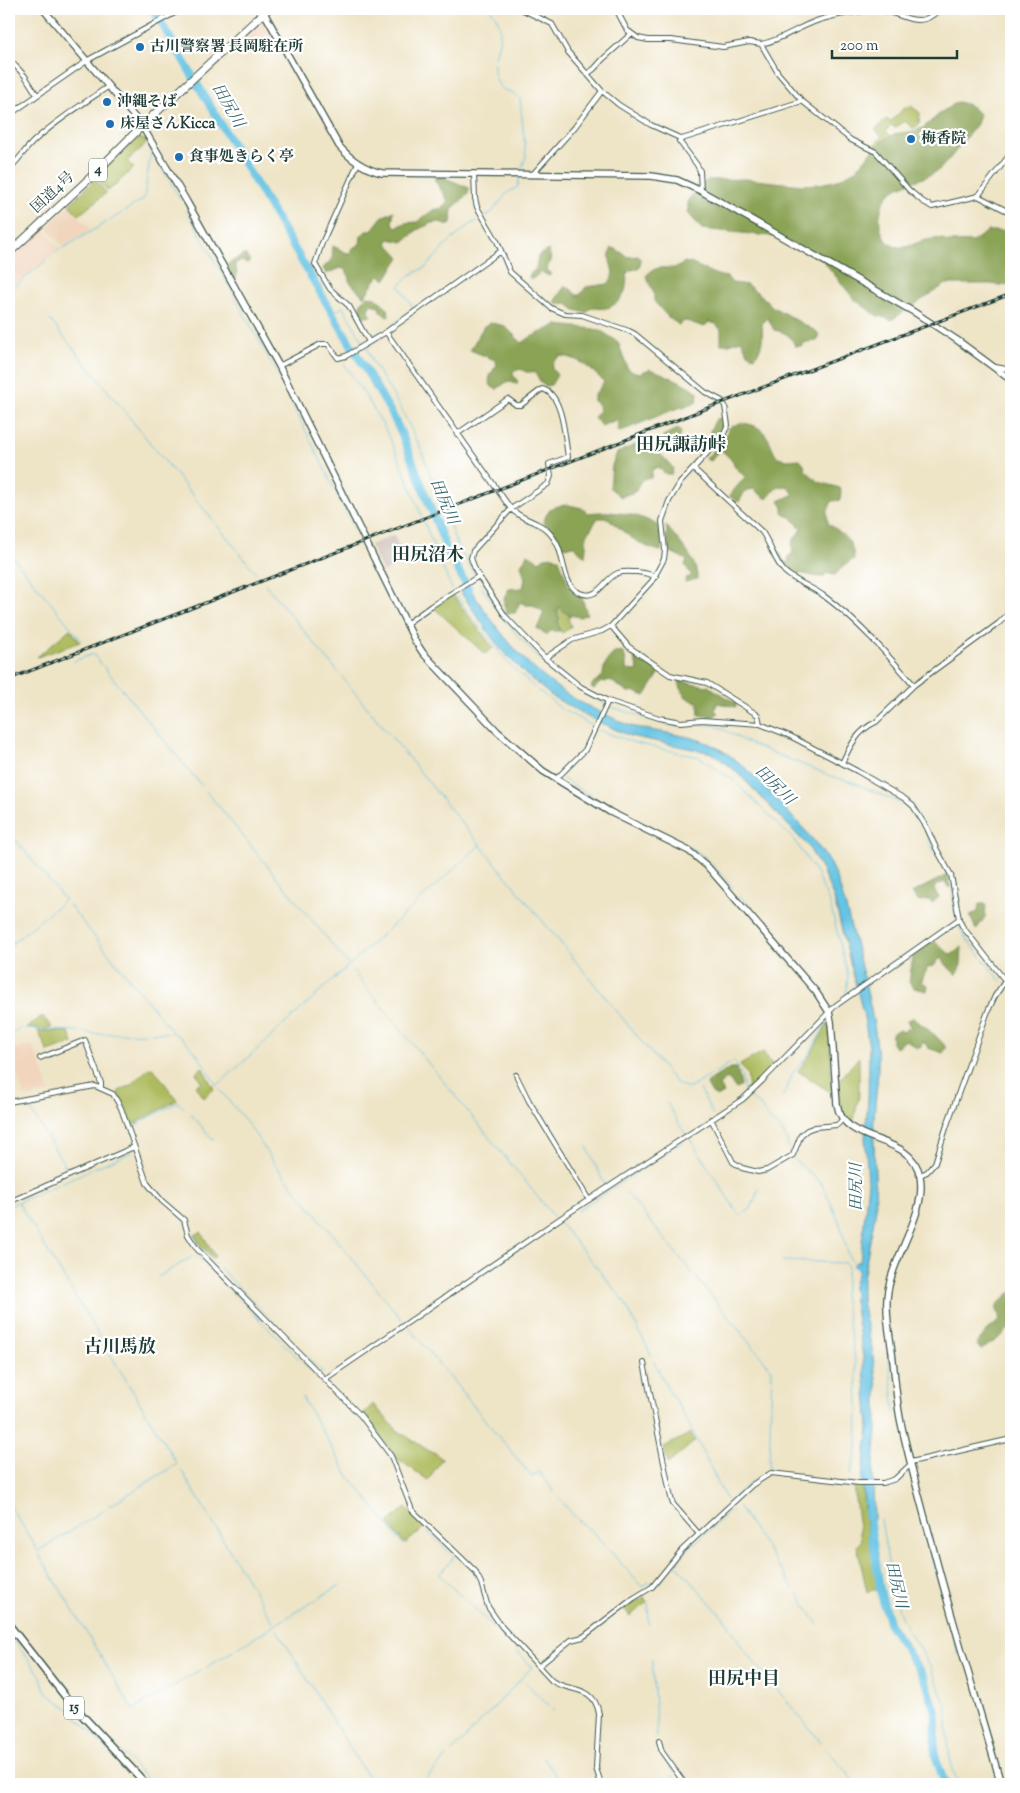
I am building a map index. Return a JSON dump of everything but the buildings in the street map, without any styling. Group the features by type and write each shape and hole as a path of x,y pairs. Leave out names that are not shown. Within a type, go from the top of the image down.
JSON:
{"highway":[{"name":"国道4号","path":"9,253 264,10"}],"main road":[{"name":"15","path":"9,1625 68,1700 146,1784"}],"street":[{"path":"43,9 142,126 187,202 279,366 406,624 423,652 471,704 525,756 556,779 610,812 700,859 816,992 829,1012 838,1113 842,1120 858,1132 903,1151 911,1158 920,1175 920,1193 916,1213 891,1279 886,1305 901,1422 946,1595 1001,1784"},
{"path":"9,115 88,60 182,9"},
{"path":"521,9 552,24 568,52 602,91 651,125 682,139 802,100"},
{"path":"616,9 623,24 631,34 638,38 723,47 749,42 761,44 771,42 824,18 876,10 919,20 925,19 942,9"},
{"path":"264,10 339,146 358,164 382,173 665,177 677,180 701,191 914,312 957,340 1011,380"},
{"path":"588,74 631,34"},
{"path":"761,44 778,72 802,100 844,135 876,152 909,190 932,208 978,196 1011,153"},
{"path":"9,59 25,76 37,95"},
{"path":"9,169 22,157 25,150 36,139 109,86"},
{"path":"532,175 574,128 602,91"},
{"path":"682,139 679,141 680,143 700,171 701,191"},
{"path":"358,164 322,243 315,264 330,289 349,306 369,342"},
{"path":"474,174 477,207 510,272 551,308 565,314 582,315 628,331 705,392 722,401 725,406 728,425 723,436 674,492 664,511 662,521 664,559 656,577 611,626 602,631 572,640 545,658"},
{"path":"978,196 1011,213"},
{"path":"279,366 321,344 328,344 338,358 346,356 386,332 501,251"},
{"path":"386,332 511,509 517,514 544,526 551,534 557,544 572,587 582,594 598,592 614,575 621,572 647,573 656,577"},
{"path":"994,367 1011,370"},
{"path":"457,434 508,399 521,405 542,390 553,395 559,405 568,457 549,464 551,476 548,484 511,509 473,551 471,558 479,576 506,616 545,658 581,686 608,701 669,721 702,720 760,724 782,732 905,799 913,806 927,828 951,875 957,920 1011,988"},
{"path":"694,469 762,532 768,541 774,558 787,574 822,594 836,606 883,649 914,685"},
{"path":"406,624 479,576"},
{"path":"842,763 854,739 869,725 876,722 914,685 999,623 1011,611"},
{"path":"611,626 629,647 662,670 676,678 708,683 758,715 760,724"},
{"path":"556,779 585,750 608,701"},
{"path":"324,1379 588,1200 743,1099 835,1006 957,920"},
{"path":"920,1175 927,1172 935,1163 988,1011 994,996 1011,972"},
{"path":"40,1058 85,1040 101,1083 100,1088"},
{"path":"516,1074 534,1109 588,1200"},
{"path":"9,1102 87,1087 100,1088 113,1094 117,1100 148,1183 162,1202 184,1220 188,1235 197,1249 361,1416 391,1456 412,1510 475,1572 482,1583 488,1607 502,1627 556,1684 582,1690 590,1695 597,1706 599,1714 596,1768 601,1784"},
{"path":"711,1119 728,1156 733,1162 742,1168 758,1172 767,1170 793,1155 801,1134 807,1130 815,1127 837,1125 842,1120"},
{"path":"9,1202 134,1147"},
{"path":"644,1363 671,1498 673,1504 699,1534"},
{"path":"539,1666 571,1640 583,1637 634,1598 652,1587 682,1550 752,1485 771,1473 859,1483 890,1482 911,1463 1011,1439"},
{"path":"659,1741 662,1752 685,1784"}],"shaded area":[{"path":"260,22 265,23 276,40 238,60 231,47"},
{"path":"69,205 91,229 63,246 47,227"},
{"path":"43,229 59,248 9,290 9,261"},
{"path":"394,535 406,562 383,572 370,545"},
{"path":"32,1045 50,1092 31,1097 24,1096 9,1051"}],"green space":[{"path":"957,102 975,109 980,115 977,124 941,168 890,193 884,200 880,213 881,229 888,242 902,247 935,239 942,239 946,242 972,242 988,231 1011,231 1011,286 946,284 891,320 876,315 854,299 822,259 782,239 771,236 702,229 688,213 688,200 708,180 746,179 802,185 835,181 856,170 879,143 894,134 923,128"},
{"path":"911,106 920,113 919,124 914,129 905,121 895,128 891,125 886,131 892,137 878,151 873,146 882,137 875,130 886,119 890,122 904,108"},
{"path":"137,138 147,140 145,145 127,161 134,168 108,191 96,177"},
{"path":"434,177 443,177 469,188 468,194 452,209 451,223 446,225 440,222 431,223 418,230 403,242 390,239 387,243 400,257 385,280 380,275 364,297 349,281 346,270 341,268 326,274 323,268 332,259 333,246 349,254 353,248 360,244 361,236 366,231 371,231 382,217 394,211 392,222 396,227 405,223 417,222 433,210 442,208 448,203"},
{"path":"95,179 106,193 79,215 69,205"},
{"path":"612,248 628,257 638,256 641,260 639,268 628,271 625,291 616,304 602,309 592,307 586,313 575,310 566,303 557,305 554,302 565,286 570,288 576,295 580,295 586,287 608,284 613,274 610,258"},
{"path":"548,250 551,258 547,269 551,274 549,276 541,272 531,280 529,278 530,274 536,269 538,256"},
{"path":"244,255 250,261 247,263 242,261 235,263 237,275 236,278 232,278 226,267 229,263"},
{"path":"684,262 716,275 727,277 732,283 747,285 773,307 817,332 819,338 817,341 795,346 792,339 787,335 774,330 768,318 762,324 762,341 755,357 747,352 741,340 729,344 721,344 721,330 716,324 709,322 704,327 684,321 679,325 667,316 654,301 654,293 646,276 656,269 675,268"},
{"path":"368,296 382,303 387,309 389,316 387,317 381,312 378,306 371,304 368,309 371,316 359,316 361,303"},
{"path":"491,323 505,326 522,343 557,325 594,329 603,332 618,342 627,367 631,371 640,373 650,369 669,376 698,392 697,400 694,404 675,409 624,430 617,431 619,424 616,420 601,426 594,417 599,412 599,406 594,401 594,396 604,382 579,361 560,356 553,363 552,369 557,375 551,385 545,386 541,383 535,372 526,372 521,369 512,373 518,382 516,384 508,381 497,389 492,387 489,381 491,373 497,365 495,360 470,350 484,326"},
{"path":"721,418 725,424 720,436 710,448 707,446 708,441 713,440 709,433 716,419"},
{"path":"740,423 760,429 767,437 776,456 787,460 800,459 804,464 805,470 819,482 840,488 840,500 832,501 827,513 828,523 849,542 854,559 843,566 835,575 826,573 824,577 821,577 796,574 781,564 774,552 772,548 775,547 782,556 783,561 788,563 789,556 793,553 792,546 794,540 802,529 791,517 783,513 783,507 779,501 794,494 787,486 776,488 767,499 753,489 745,491 739,502 729,496 745,477 734,466 733,461 720,449 711,461 706,459 729,428"},
{"path":"678,429 681,433 678,442 670,447 663,441 663,436"},
{"path":"637,444 658,452 673,468 672,474 666,474 657,467 652,470 651,478 645,478 641,481 636,491 621,497 610,488 612,465 617,453"},
{"path":"569,505 582,508 588,513 626,514 654,523 661,528 661,551 646,546 626,534 608,518 598,518 587,535 585,557 574,546 561,547 558,538 543,522 552,508"},
{"path":"666,525 691,557 697,579 685,582 686,578 692,576 685,565 687,560 669,551"},
{"path":"528,554 539,561 545,557 554,556 559,559 568,584 582,598 587,614 580,617 574,616 560,607 557,609 559,619 557,621 560,631 550,631 547,635 537,629 544,612 533,605 526,605 520,602 515,613 507,613 504,606 504,598 509,589 523,588 525,579 521,565"},
{"path":"453,595 493,648 485,654 433,607"},
{"path":"560,607 571,616 568,618 571,627 562,633 558,626 558,621 560,620 558,609"},
{"path":"70,629 80,642 37,657"},
{"path":"616,652 624,653 626,670 636,671 638,669 633,655 635,655 659,670 659,674 645,696 632,691 630,693 609,680 602,681 594,689 591,687 593,683 603,676 606,662"},
{"path":"679,681 708,686 736,703 736,707 717,703 715,710 718,713 713,717 699,715 698,702 685,696"},
{"path":"947,875 950,887 945,882 936,885 934,890 939,897 932,903 930,900 918,901 912,893"},
{"path":"979,904 986,904 985,917 976,930 970,915 978,912"},
{"path":"935,942 951,955 962,947 961,965 956,975 940,958 934,966 928,967 921,982 928,985 927,991 914,988 909,983 913,956 928,943"},
{"path":"42,1016 52,1027 47,1030 27,1028"},
{"path":"913,1018 941,1041 946,1048 943,1053 928,1048 925,1043 922,1043 917,1048 906,1040 895,1048 892,1043 892,1033 898,1030 905,1032 906,1029 911,1029 907,1020"},
{"path":"828,1024 832,1090 829,1091 798,1071 810,1055"},
{"path":"38,1031 69,1032 73,1043 48,1052"},
{"path":"763,1052 773,1066 749,1091 747,1074 740,1065"},
{"path":"859,1057 859,1095 853,1124 844,1115 842,1110 839,1100 838,1082"},
{"path":"202,1067 214,1089 204,1098 196,1086 202,1082 196,1073"},
{"path":"149,1068 154,1069 177,1100 131,1126 125,1105 118,1095 119,1091 131,1085"},
{"path":"730,1068 737,1068 741,1086 736,1089 728,1078 719,1085 724,1093 717,1097 712,1094 707,1085 709,1081"},
{"path":"201,1232 215,1256 213,1258 200,1245 195,1235"},
{"path":"1011,1292 1009,1328 1000,1337 981,1350 976,1344 1000,1320 996,1306"},
{"path":"373,1404 397,1430 432,1453 434,1452 442,1459 428,1480 392,1455 387,1445 363,1414"},
{"path":"691,1433 695,1441 668,1464 664,1447"},
{"path":"853,1485 862,1485 865,1519 878,1589 867,1592 857,1545 861,1541"},
{"path":"406,1507 425,1527 405,1544 388,1523"},
{"path":"644,1597 647,1602 630,1616 624,1608"}],"water":[{"path":"468,586 497,627 527,662 562,691 583,704 628,725 697,739 707,743 726,753 745,767 810,836 827,858 839,884 865,985 878,1057 874,1121 876,1209 862,1284 862,1302 872,1349 877,1386 877,1430 873,1475 874,1520 865,1519 862,1478 869,1428 863,1357 853,1286 858,1271 853,1266 857,1261 860,1262 868,1182 865,1138 869,1047 864,1017 834,899 823,872 808,846 736,771 712,753 630,736 592,719 553,697 525,674 498,646 460,591"}],"waterway":[{"name":"田尻川","path":"153,9 392,414 403,437 447,550 469,590"},
{"path":"490,9 497,19 500,28 494,73 500,87 518,96 520,99 526,156 521,171"},
{"path":"148,144 181,201"},
{"path":"125,211 144,199 151,151"},
{"path":"485,216 491,213 507,193 518,187 519,178"},
{"path":"186,209 276,371 357,534"},
{"path":"63,248 122,213"},
{"path":"392,325 414,309 399,286 410,275 426,267 449,242 471,224 480,220"},
{"path":"9,291 60,249"},
{"path":"332,313 343,307 363,342"},
{"path":"50,320 256,573"},
{"path":"373,336 380,332"},
{"path":"376,340 367,348 372,361 400,407 420,447 457,545 473,573"},
{"path":"344,364 372,406 390,439 452,589"},
{"path":"9,552 81,640"},
{"path":"479,583 506,621 533,652 564,679 604,704"},
{"path":"265,584 338,672"},
{"path":"457,597 508,663 535,688"},
{"path":"74,661 93,654 202,786"},
{"path":"342,677 675,1082 690,1088 734,1061"},
{"path":"538,690 562,709"},
{"path":"609,706 664,724 676,726 714,725 746,742 831,776 852,782 907,806 920,820 950,880"},
{"path":"565,711 593,726"},
{"path":"599,730 635,743 699,757 732,779 795,841 816,873 830,904 848,975 846,995"},
{"path":"563,779 622,814"},
{"path":"206,791 348,964"},
{"path":"649,827 698,852 707,859"},
{"path":"9,832 65,900 9,946"},
{"path":"171,1033 173,1032 191,1047 217,1086 480,845"},
{"path":"711,863 733,888"},
{"path":"951,884 956,919"},
{"path":"739,894 826,998"},
{"path":"68,904 172,1031"},
{"path":"957,923 964,936 1001,981"},
{"path":"353,971 555,1218"},
{"path":"782,1097 792,1074 809,1054 828,1021"},
{"path":"9,1038 21,1027"},
{"path":"25,1029 79,1031"},
{"path":"84,1032 95,1034 146,1033"},
{"path":"152,1033 168,1033"},
{"path":"736,1064 741,1073 745,1094"},
{"path":"700,1089 713,1115"},
{"path":"220,1090 246,1121 274,1163 403,1321"},
{"path":"747,1097 759,1104 768,1118 781,1129 787,1140 790,1156 821,1183 840,1224 849,1257 854,1264"},
{"path":"132,1127 178,1102 184,1108"},
{"path":"667,1103 685,1134"},
{"path":"27,1104 69,1172"},
{"path":"191,1114 214,1141"},
{"path":"689,1138 737,1212"},
{"path":"577,1211 684,1141"},
{"path":"587,1147 605,1185"},
{"path":"138,1148 145,1165"},
{"path":"94,1168 132,1152"},
{"path":"9,1206 90,1170"},
{"path":"739,1216 751,1209 759,1188"},
{"path":"626,1192 772,1370 769,1471 733,1497"},
{"path":"18,1202 177,1464 109,1506"},
{"path":"560,1223 624,1301 651,1355"},
{"path":"194,1234 198,1244 212,1260"},
{"path":"158,1277 195,1255 319,1379"},
{"path":"782,1261 845,1263 848,1266 844,1295 856,1366 858,1402 857,1450 850,1475"},
{"path":"215,1263 323,1373"},
{"path":"882,1298 895,1412"},
{"path":"407,1325 532,1477 539,1472 554,1492"},
{"path":"654,1362 686,1418 727,1501"},
{"path":"302,1397 348,1475 403,1544"},
{"path":"181,1470 273,1622"},
{"path":"558,1497 576,1518 596,1535 642,1587 648,1582 650,1584"},
{"path":"9,1504 38,1551 105,1510"},
{"path":"738,1506 794,1589"},
{"path":"677,1563 685,1552 732,1510"},
{"name":"田尻川","path":"868,1511 881,1594 890,1625 925,1679 936,1712 935,1755 945,1784"},
{"path":"919,1513 958,1653"},
{"path":"881,1520 900,1614 930,1666 946,1705 950,1757 959,1784"},
{"path":"427,1531 454,1557 439,1575 497,1630 532,1667 452,1752"},
{"path":"39,1554 133,1710 200,1670"},
{"path":"674,1562 728,1623 744,1650 821,1742"},
{"path":"655,1587 666,1573"},
{"path":"207,1667 343,1583"},
{"path":"798,1594 818,1625"},
{"path":"648,1603 649,1624"},
{"path":"277,1630 372,1784"},
{"path":"9,1634 41,1676 44,1688 48,1694 68,1708 140,1784"},
{"path":"652,1660 657,1737"},
{"path":"526,1683 554,1711"},
{"path":"105,1735 152,1784"},
{"path":"658,1748 662,1757"},
{"path":"826,1748 856,1784"},
{"path":"421,1784 447,1757"},
{"path":"544,1759 562,1784"},
{"path":"665,1760 673,1771"},
{"path":"670,1784 673,1775"}],"railway":[{"path":"9,679 713,406 1011,294"}],"place":[{"name":"古川警察署 長岡駐在所","path":"140,47"},
{"name":"沖縄そば","path":"107,102"},
{"name":"床屋さんKicca","path":"110,124"},
{"name":"梅香院","path":"911,139"},
{"name":"食事処きらく亭","path":"179,157"}],"district":[{"name":"田尻諏訪峠","path":"681,446"},
{"name":"田尻沼木","path":"428,556"},
{"name":"古川馬放","path":"120,1348"},
{"name":"田尻中目","path":"744,1680"}]}
